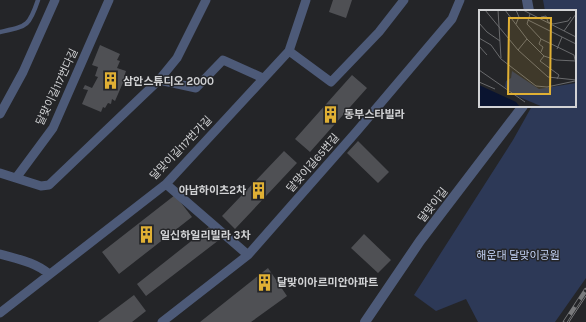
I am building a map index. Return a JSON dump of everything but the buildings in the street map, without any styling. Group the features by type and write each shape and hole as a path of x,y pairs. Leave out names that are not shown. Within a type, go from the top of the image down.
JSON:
{"street":[{"path":"0,114 23,72 55,0"},
{"name":"달맞이길117번다길","path":"16,178 53,128 109,0"},
{"path":"0,173 41,186 49,185 159,80 177,58 206,0"},
{"name":"달맞이길117번가길","path":"0,313 166,184 289,51 306,0"},
{"path":"289,51 331,82 379,32 404,0"},
{"name":"달맞이길65번길","path":"162,322 248,255 452,19 460,0"},
{"path":"527,0 529,10"},
{"path":"159,80 196,88 223,60 263,78"},
{"name":"달맞이길","path":"365,322 420,241 522,107"},
{"path":"166,184 248,255"},
{"path":"0,254 32,263 41,267 49,274"}],"lane":[{"path":"0,32 22,27 27,23 32,18 38,0"}],"green space":[{"name":"해운대 달맞이공원","path":"543,0 586,0 586,278 555,322 478,322 466,299 436,311 414,295 513,140 531,107 576,107 576,10 545,10"}],"tram line":[{"path":"569,322 586,296"}],"railway":[{"path":"565,322 586,290"}],"place":[{"name":"삼안스튜디오 2000","path":"110,81"},
{"name":"동부스타빌라","path":"331,114"},
{"name":"아남하이츠2차","path":"259,190"},
{"name":"일신하일리빌라 3차","path":"147,235"},
{"name":"달맞이아르미안아파트","path":"264,282"}]}
